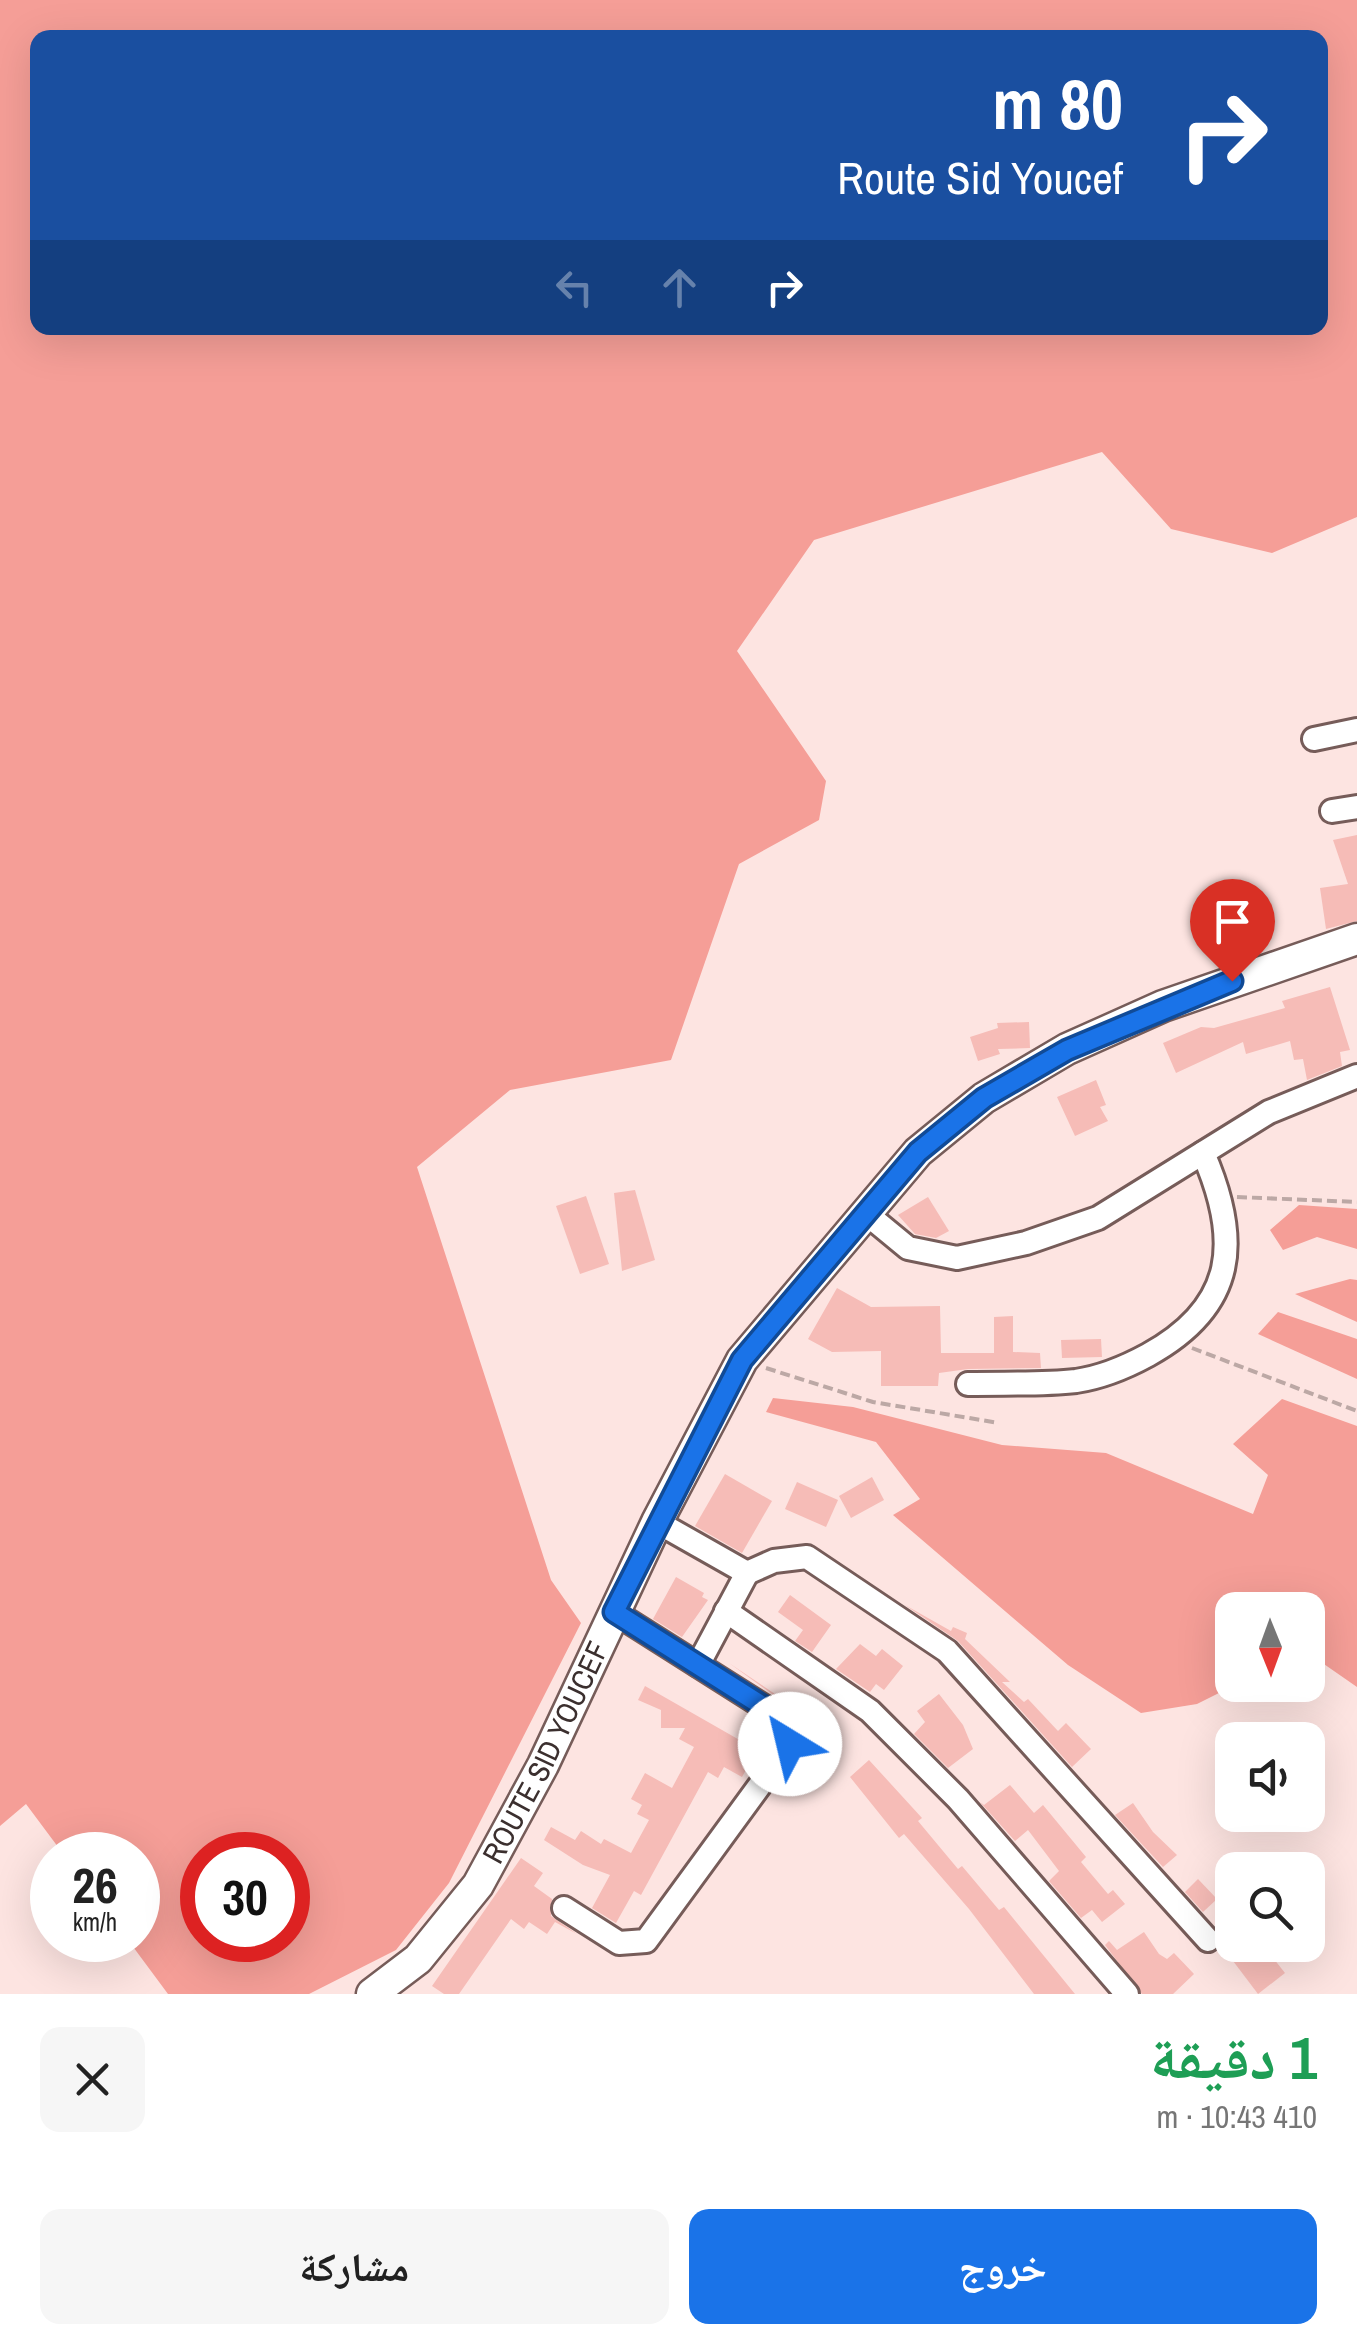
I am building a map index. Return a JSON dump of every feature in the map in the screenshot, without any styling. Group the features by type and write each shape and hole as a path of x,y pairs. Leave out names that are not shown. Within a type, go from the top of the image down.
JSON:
{"main road":[{"name":"ROUTE SID YOUCEF","path":"372,1994 418,1959 478,1885 543,1765 657,1522 742,1360 918,1152 984,1098 1067,1050 1163,1006 1357,939"}],"street":[{"path":"1314,738 1357,730"},
{"path":"1332,812 1357,807"},
{"path":"868,1215 908,1248 957,1258 1026,1243 1098,1218 1269,1112 1357,1076"},
{"path":"968,1384 1077,1381 1120,1370 1174,1341 1216,1299 1226,1243 1223,1197 1204,1153"},
{"path":"657,1522 748,1574"},
{"path":"698,1665 748,1574 774,1561 806,1557 947,1651 1208,1940"},
{"path":"726,1611 870,1710 958,1799 1126,1994"},
{"path":"564,1908 620,1943 646,1941 790,1744 788,1722 614,1612"}],"path":[{"path":"1223,1197 1357,1202"},
{"path":"1174,1341 1357,1411"},
{"path":"742,1360 873,1402 999,1423"}],"shaded area":[{"path":"0,0 1357,0 1357,517 1272,553 1171,529 1102,452 814,540 737,651 826,781 819,820 739,864 671,1060 510,1090 417,1167 551,1580 581,1623 449,1883 396,1950 309,1994 168,1994 144,1962 160,1962 160,1832 47,1832 26,1804 0,1826"},
{"path":"1299,1205 1357,1209 1357,1249 1317,1237 1283,1250 1270,1230"},
{"path":"1357,1280 1357,1322 1295,1294"},
{"path":"1278,1312 1357,1339 1357,1379 1258,1334"},
{"path":"773,1398 853,1407 1002,1445 1106,1453 1253,1514 1268,1475 1233,1444 1282,1399 1357,1426 1357,1687 1325,1665 1325,1592 1215,1592 1215,1695 1197,1704 1141,1713 1068,1665 893,1515 920,1499 876,1442 766,1412"}],"building":[{"path":"1357,835 1357,921 1326,929 1320,888 1348,884 1333,840"},
{"path":"1330,987 1350,1050 1340,1052 1342,1066 1307,1080 1303,1059 1294,1060 1290,1041 1246,1054 1243,1042 1176,1073 1163,1043 1201,1027 1214,1028 1285,1008 1282,1001"},
{"path":"1029,1022 1030,1048 998,1049 1000,1054 978,1061 970,1037 998,1028 997,1023"},
{"path":"1096,1080 1106,1105 1100,1107 1108,1121 1075,1136 1057,1097"},
{"path":"635,1190 655,1260 622,1271 614,1193"},
{"path":"586,1196 609,1264 580,1274 556,1206"},
{"path":"928,1197 949,1231 936,1238 915,1234 898,1215"},
{"path":"837,1288 871,1307 940,1306 941,1353 994,1353 994,1317 1013,1316 1013,1352 1040,1353 1041,1368 968,1369 939,1373 938,1386 881,1386 881,1351 832,1352 808,1339"},
{"path":"1101,1339 1102,1357 1062,1358 1061,1340"},
{"path":"725,1474 772,1501 742,1553 695,1526"},
{"path":"872,1477 884,1500 851,1518 839,1496"},
{"path":"797,1482 838,1500 826,1527 785,1509"},
{"path":"676,1577 704,1593 702,1597 708,1600 682,1637 653,1619"},
{"path":"790,1595 831,1625 812,1652 795,1641 803,1630 778,1612"},
{"path":"905,1605 951,1631 953,1627 967,1633 965,1639 1010,1682 1002,1682 1024,1702 1028,1699 1058,1731 1066,1723 1091,1749 1072,1767 958,1641"},
{"path":"860,1644 876,1656 882,1649 903,1666 884,1690 876,1684 870,1692 836,1669"},
{"path":"729,1663 830,1731 811,1756 803,1750 800,1714"},
{"path":"645,1686 757,1750 742,1777 724,1767 718,1778 708,1772 641,1895 634,1891 616,1923 592,1908 610,1875 583,1865 544,1840 551,1827 575,1840 581,1831 601,1844 604,1839 631,1853 649,1820 637,1814 642,1805 631,1799 645,1773 672,1788 694,1747 679,1739 685,1728 661,1728 661,1710 638,1700"},
{"path":"939,1694 963,1725 973,1749 948,1768 914,1734 925,1722 917,1711"},
{"path":"869,1760 922,1818 918,1821 958,1869 962,1866 999,1910 1004,1907 1075,1994 1034,1994 969,1909 904,1834 899,1838 850,1777"},
{"path":"1010,1785 1034,1813 1043,1805 1086,1857 1081,1862 1108,1894 1113,1890 1125,1904 1102,1922 1092,1910 1081,1918 1049,1881 1059,1871 1028,1830 1015,1841 980,1802 984,1805"},
{"path":"1133,1803 1153,1832 1177,1855 1163,1867 1115,1815"},
{"path":"521,1858 543,1873 534,1886 552,1899 551,1916 577,1934 555,1922 547,1934 529,1922 524,1929 511,1919 459,1994 444,1994 432,1986"},
{"path":"1198,1879 1215,1901 1203,1912 1185,1892"},
{"path":"1144,1932 1159,1954 1167,1959 1174,1953 1194,1974 1173,1994 1142,1994 1105,1945 1109,1941 1117,1950"},
{"path":"1234,1962 1276,1962 1285,1973 1258,1994"}],"route":[{"path":"790,1744 788,1722 614,1612 742,1360 918,1152 984,1098 1067,1050 1163,1006 1232,981"}]}
